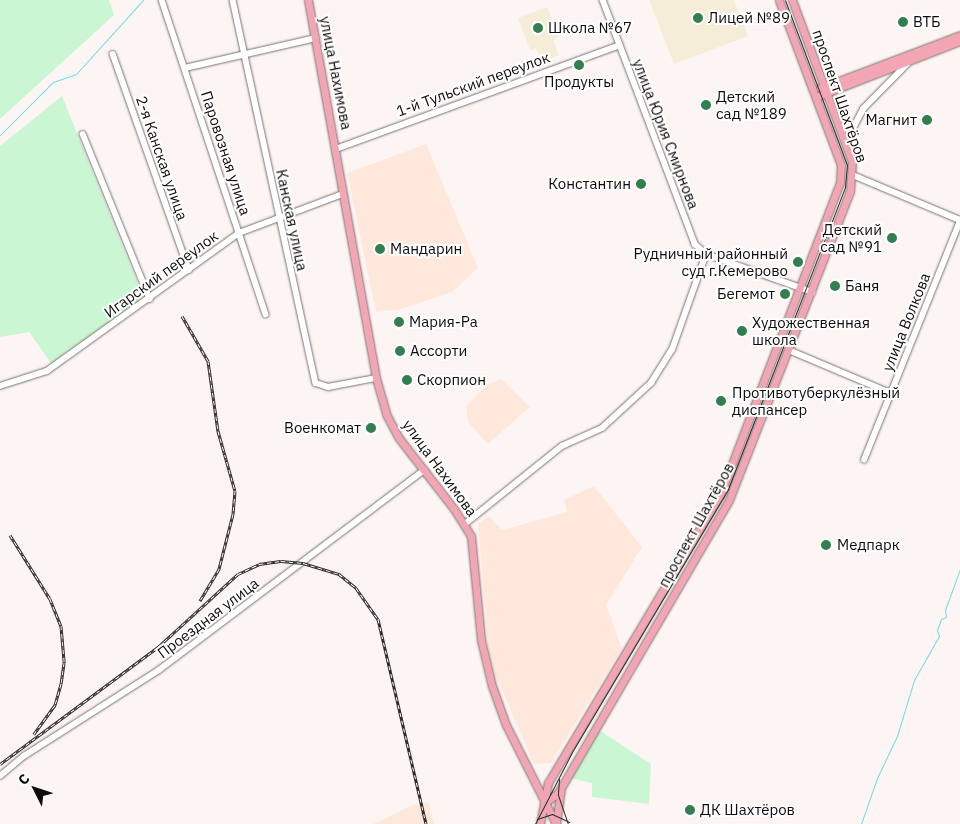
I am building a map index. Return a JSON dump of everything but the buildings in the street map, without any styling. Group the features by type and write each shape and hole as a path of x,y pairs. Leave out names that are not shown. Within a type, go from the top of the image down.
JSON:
{"main road":[{"name":"улица Нахимова","path":"308,0 376,378 392,428 465,524 471,536 486,668 506,725 558,823"},
{"name":"проспект Шахтёров","path":"540,824 547,803 548,783 720,495 801,288 842,172 779,0"},
{"name":"проспект Шахтёров","path":"558,823 561,787 729,500 812,292 853,175 849,153 792,0"},
{"path":"814,94 960,35"},
{"path":"824,90 960,41"},
{"path":"547,803 561,787"}],"street":[{"name":"Паровозная улица","path":"162,0 266,314"},
{"name":"Канская улица","path":"233,0 278,216 316,383 328,387 376,378"},
{"name":"улица Юрия Смирнова","path":"603,0 697,247 706,254"},
{"path":"185,68 316,38"},
{"name":"1-й Тульский переулок","path":"336,149 620,45"},
{"name":"2-я Канская улица","path":"113,54 189,270"},
{"path":"849,153 851,132 863,109 913,59"},
{"path":"83,134 150,299"},
{"path":"853,175 960,220"},
{"name":"Игарский переулок","path":"0,386 47,371 150,299 239,232 278,216 343,194"},
{"name":"улица Волкова","path":"864,460 960,220"},
{"path":"465,524 562,446 602,428 650,383 672,350 706,254 812,292"},
{"path":"789,350 891,393"},
{"name":"Проездная улица","path":"0,776 24,756 159,670 424,470"}],"shaded area":[{"name":"Лицей №89","path":"649,0 734,0 748,36 674,64"},
{"name":"Школа №67","path":"547,7 559,37 553,40 559,55 542,62 536,48 530,50 518,18"},
{"path":"426,144 478,268 452,292 402,309 376,312 347,173"},
{"path":"501,379 530,407 488,444 468,422 466,406 488,384"},
{"path":"594,486 642,547 606,605 622,648 551,763 534,764 495,674 488,645 478,524 489,516 502,530 567,512 564,500"},
{"path":"429,802 434,824 373,824 413,805"}],"green space":[{"path":"0,0 109,0 114,15 0,119"},
{"path":"62,96 144,299 51,363 29,332 0,337 0,146"},
{"path":"599,730 651,764 649,804 592,797 592,783 570,778"}],"waterway":[{"path":"0,135 53,82 76,74 143,0"},
{"path":"861,824 877,778 897,736 914,680 939,636 937,630 941,619 946,617 945,610 960,569"}],"tram line":[{"path":"535,824 572,752 728,489 845,187 847,165 785,0"},
{"path":"559,779 558,795 568,824"},
{"path":"537,819 552,814 569,822"}],"railway":[{"path":"182,316 208,361 218,431 235,491 233,514 219,569 200,601"},
{"path":"10,535 50,599 61,626 64,663 61,684 55,705 34,734"},
{"path":"0,764 158,647 238,574 259,564 281,561 303,563 339,574 356,588 378,619 426,824"}],"place":[{"name":"Лицей №89","path":"698,18"},
{"name":"ВТБ","path":"903,22"},
{"name":"Школа №67","path":"538,28"},
{"name":"Продукты","path":"579,65"},
{"name":"Детский сад №189","path":"706,105"},
{"name":"Магнит","path":"927,120"},
{"name":"Константин","path":"641,184"},
{"name":"Детский сад №91","path":"892,238"},
{"name":"Мандарин","path":"380,249"},
{"name":"Рудничный районный суд г.Кемерово","path":"798,262"},
{"name":"Баня","path":"835,286"},
{"name":"Бегемот","path":"785,294"},
{"name":"Мария-Ра","path":"399,322"},
{"name":"Художественная школа","path":"742,331"},
{"name":"Ассорти","path":"400,351"},
{"name":"Скорпион","path":"407,380"},
{"name":"Противотуберкулёзный диспансер","path":"721,401"},
{"name":"Военкомат","path":"371,428"},
{"name":"Медпарк","path":"826,545"},
{"name":"ДК Шахтёров","path":"690,810"}]}
